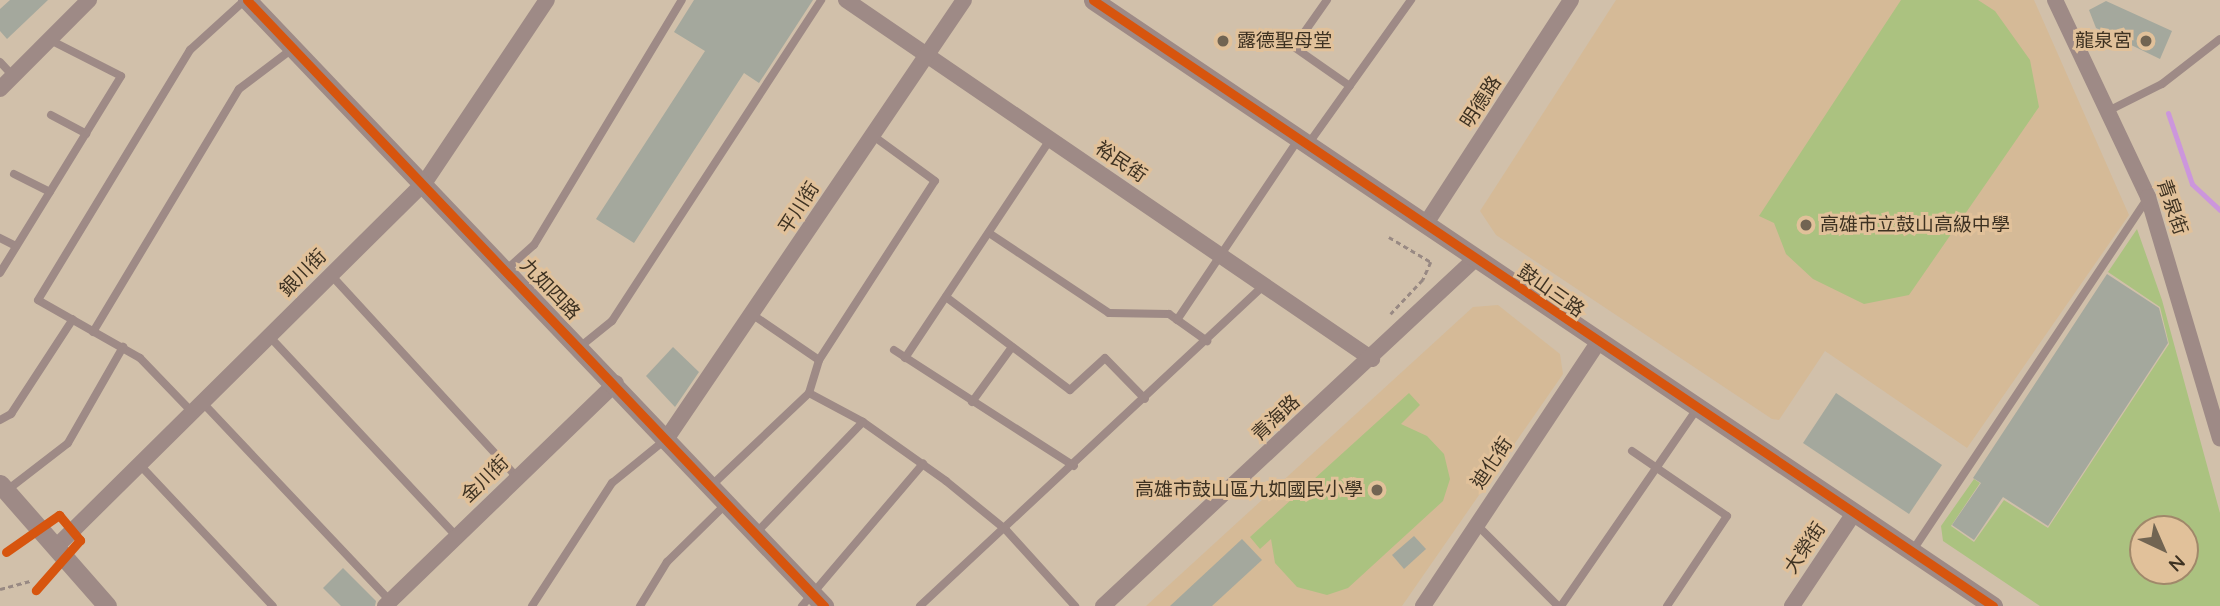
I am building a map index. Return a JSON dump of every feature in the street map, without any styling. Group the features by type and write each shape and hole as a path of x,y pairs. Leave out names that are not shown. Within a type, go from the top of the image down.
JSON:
{"street":[{"path":"0,89 89,0"},
{"name":"九如四路","path":"246,0 425,182 616,383 756,533 813,602"},
{"name":"銀川街","path":"55,548 425,182 547,0"},
{"name":"裕民街","path":"846,0 1050,140 1266,283 1372,359"},
{"name":"平川街","path":"667,438 753,315 964,0"},
{"name":"鼓山三路","path":"1093,0 1597,344 1993,606"},
{"name":"明德路","path":"1425,225 1571,0"},
{"name":"青泉街","path":"2055,0 2110,110 2148,197 2219,428"},
{"name":"青海路","path":"1103,606 1372,359 1475,259"},
{"name":"迪化街","path":"1423,606 1597,344"},
{"name":"金川街","path":"388,603 616,383"},
{"path":"3,488 107,606"},
{"name":"大榮街","path":"1792,606 1854,513"}],"lane":[{"path":"246,0 190,50 38,300 123,347 197,407 388,603"},
{"path":"507,269 534,245 682,0"},
{"path":"581,346 612,321 821,0"},
{"path":"1327,0 1294,47 1350,86"},
{"path":"1177,320 1303,143 1350,86 1411,0"},
{"path":"2110,110 2162,84 2220,39"},
{"path":"0,272 121,76 50,40"},
{"path":"93,332 239,89 294,48"},
{"path":"0,62 13,76"},
{"path":"51,115 86,134"},
{"path":"711,486 809,393 819,360 935,181 872,135"},
{"path":"905,358 1050,140"},
{"path":"14,174 50,192"},
{"path":"1912,551 2148,197"},
{"path":"989,233 1108,313 1169,314 1207,341"},
{"path":"0,239 16,246"},
{"path":"331,275 517,477"},
{"path":"920,606 1006,530 1266,283"},
{"path":"946,297 1070,390 1105,358 1145,399"},
{"path":"753,315 819,360"},
{"path":"0,420 11,414 73,319"},
{"path":"269,336 456,537"},
{"path":"3,488 68,443 123,347"},
{"path":"972,402 1012,347"},
{"path":"894,350 1074,466"},
{"path":"809,393 863,422 923,464 1006,530 1074,606"},
{"path":"1477,525 1560,606 1654,466 1697,409"},
{"path":"756,533 863,422"},
{"path":"532,606 612,483 667,438"},
{"path":"1632,451 1727,516 1667,606"},
{"path":"139,464 273,606"},
{"path":"813,602 923,464"},
{"path":"640,606 667,562 727,503"}],"path":[{"path":"1385,319 1423,280 1431,262 1389,237"},
{"path":"22,572 37,590 43,582"},
{"path":"0,589 30,581"}],"shaded area":[{"name":"高雄市立鼓山高級中學","path":"1616,0 2034,0 2129,215 1967,448 1825,351 1779,420 1772,419 1496,235 1480,211"},
{"name":"高雄市鼓山區九如國民小學","path":"1498,305 1560,354 1563,374 1402,606 1146,606 1473,307"}],"green space":[{"path":"1901,0 1978,0 1995,11 2030,60 2039,107 1909,295 1864,304 1813,279 1786,254 1774,223 1759,216"},
{"path":"2137,229 2162,300 2220,513 2220,606 2040,606 1943,541 1941,526 1974,479 1980,483 1951,526 1974,542 2004,500 2048,528 2169,344 2160,307 2108,272"},
{"path":"1409,393 1420,405 1401,424 1427,436 1444,454 1450,479 1443,501 1348,588 1327,595 1297,587 1275,563 1271,539 1260,549 1250,537"}],"building":[{"path":"10,0 48,0 7,39 0,31 0,9"},
{"path":"694,0 813,0 759,83 744,73 634,243 596,219 705,51 674,32"},
{"name":"龍泉宮","path":"2106,1 2172,31 2160,59 2096,28 2089,10"},
{"path":"2107,274 2159,308 2168,343 2048,526 2003,497 1974,540 1952,525 1981,483 1973,478"},
{"path":"673,347 699,372 675,407 646,376"},
{"path":"1836,393 1942,465 1909,514 1803,443"},
{"path":"1414,536 1426,549 1404,569 1392,555"},
{"path":"1242,539 1262,560 1212,606 1170,606"},
{"path":"343,568 376,601 375,606 341,606 323,588"}],"waterway":[{"path":"2168,113 2192,184 2220,210"}],"cycle path":[{"path":"247,0 824,606"},
{"path":"1093,0 1993,606"},
{"path":"6,552 59,515 80,540 36,590"}],"place":[{"name":"露德聖母堂","path":"1223,41"},
{"name":"龍泉宮","path":"2146,41"},
{"name":"高雄市立鼓山高級中學","path":"1806,225"},
{"name":"高雄市鼓山區九如國民小學","path":"1377,490"}]}
